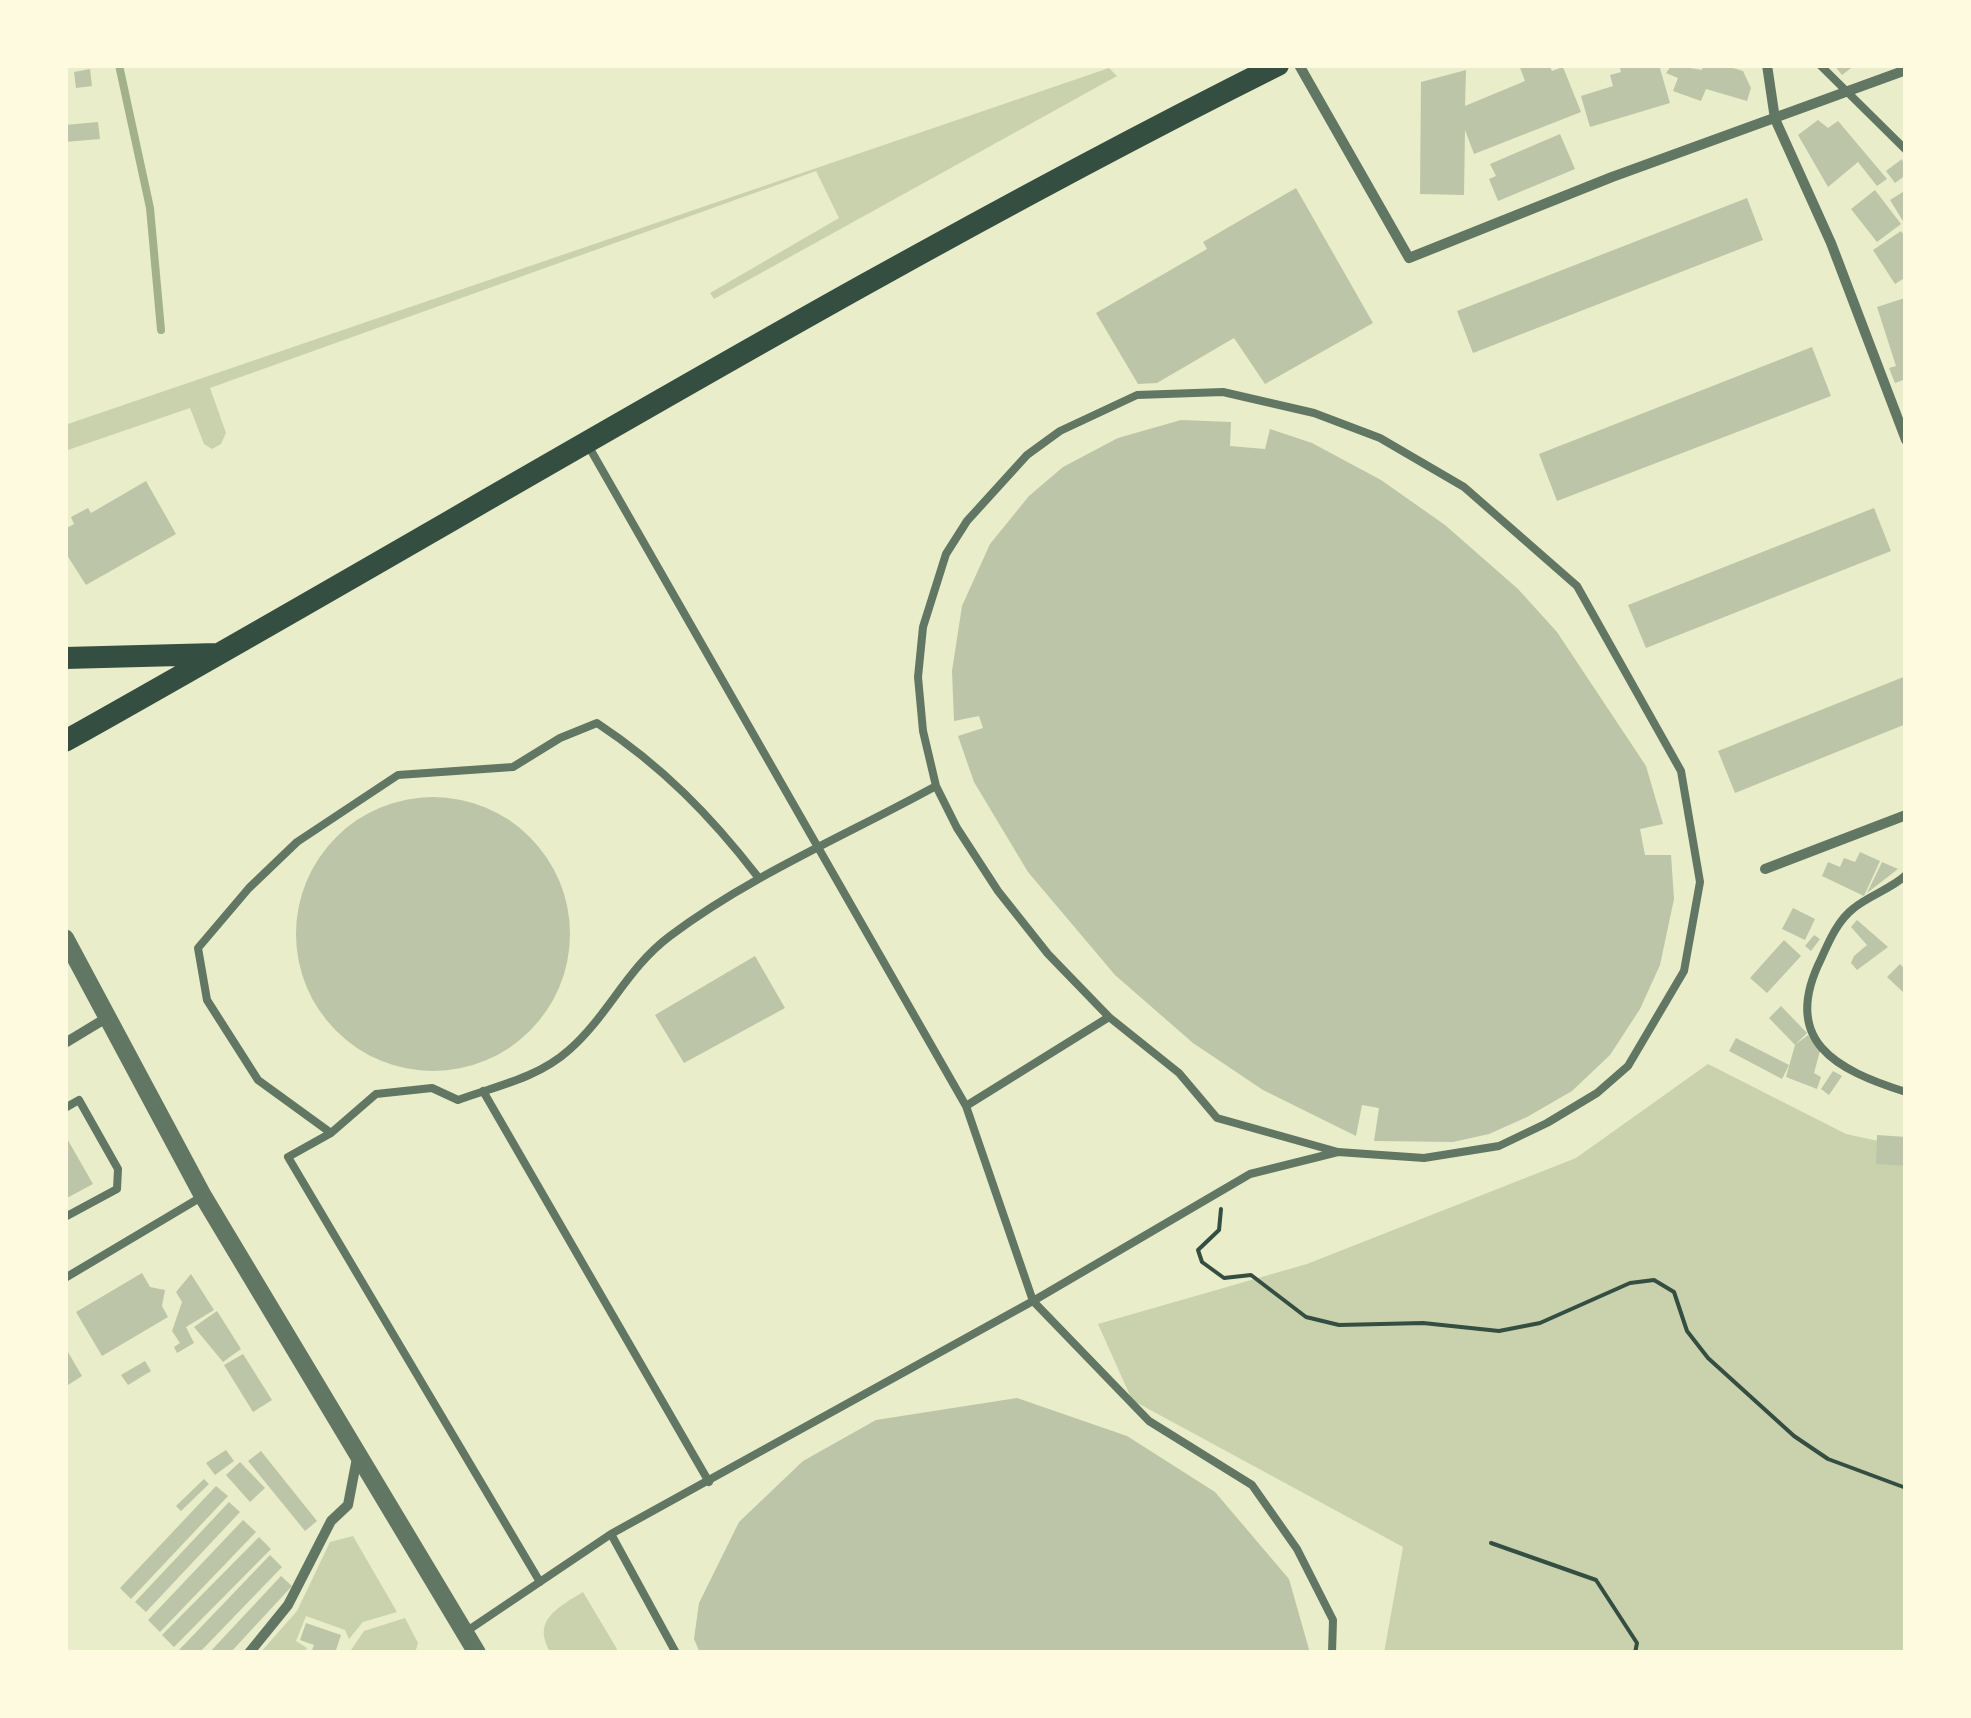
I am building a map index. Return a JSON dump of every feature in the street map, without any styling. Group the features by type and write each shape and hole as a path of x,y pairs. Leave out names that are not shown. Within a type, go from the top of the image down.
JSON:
{"main road":[{"path":"65,741 1077,167 1278,65"},
{"path":"65,658 220,654"}],"street":[{"path":"1299,65 1409,258 1612,177 1906,70"},
{"path":"1767,65 1775,119 1831,243 1906,440"},
{"path":"1765,869 1906,815"},
{"path":"65,938 203,1196 477,1653"},
{"path":"65,1042 109,1016"},
{"path":"249,1653 288,1605 331,1520 348,1506 357,1458"}],"lane":[{"path":"1820,65 1906,150"},
{"path":"1224,392 1345,424 1380,438 1464,487 1577,586 1681,771 1700,882 1684,971 1628,1066 1597,1093 1547,1123 1498,1146 1424,1158 1338,1152 1217,1118 1179,1073 1109,1017 1048,954 956,828 936,786 923,731 918,677 923,627 946,554 967,521 1027,455 1073,424 1137,395 1224,392"},
{"path":"587,443 966,1106 1033,1301 1149,1421 1252,1485 1297,1549 1333,1620 1332,1653"},
{"path":"331,1132 258,1080 206,1000 198,948 249,888 296,842 367,792 398,775 513,767 560,738 597,723 645,755 714,818 758,878"},
{"path":"540,1582 288,1157 331,1132 376,1094 432,1088 458,1100 523,1080 566,1053 590,1029 640,959 758,878 819,850 936,786"},
{"path":"1906,875 1853,908 1834,933 1811,978 1804,1008 1812,1035 1834,1058 1859,1078 1906,1092"},
{"path":"966,1106 1109,1017"},
{"path":"483,1091 708,1482"},
{"path":"65,1108 79,1100 118,1169 117,1188 65,1218"},
{"path":"464,1633 611,1534 1033,1301 1222,1189 1250,1174 1338,1152"},
{"path":"65,1278 203,1196"},
{"path":"611,1534 676,1653"}],"path":[{"path":"1222,1189 1219,1230 1198,1250 1202,1262 1224,1278 1251,1275 1306,1317 1339,1325 1423,1323 1498,1331 1540,1323 1630,1283 1654,1280 1674,1292 1687,1331 1708,1358 1794,1436 1828,1459 1906,1488"},
{"path":"1491,1543 1596,1580 1637,1642 1635,1653"}],"green space":[{"path":"1109,68 1117,76 714,299 710,293 839,218 816,171 210,388 226,433 221,444 212,449 204,444 190,408 65,451 65,425"},
{"path":"1708,1064 1846,1134 1906,1147 1906,1653 1384,1653 1403,1547 1132,1400 1098,1324 1307,1264 1576,1158"},
{"path":"353,1536 397,1612 363,1622 349,1639 345,1630 306,1616 296,1641 307,1648 304,1653 260,1653 297,1611 330,1542"},
{"path":"583,1592 617,1649 614,1653 551,1653 545,1624 556,1610"},
{"path":"405,1618 418,1643 415,1653 349,1653 364,1631"}],"building":[{"path":"1519,65 1549,65 1552,71 1563,67 1581,112 1474,154 1465,130 1464,195 1420,194 1421,82 1466,70 1465,106 1525,81"},
{"path":"1619,65 1659,65 1670,103 1590,127 1581,96 1613,86 1610,75 1621,72"},
{"path":"1672,65 1702,70 1703,65 1723,65 1743,71 1751,88 1747,101 1706,89 1701,101 1673,91 1678,78 1666,73"},
{"path":"1834,65 1855,65 1842,75"},
{"path":"90,69 92,86 76,88 74,72"},
{"path":"1818,120 1828,128 1838,121 1887,179 1877,186 1858,162 1828,187 1798,135"},
{"path":"98,122 100,139 65,142 65,125"},
{"path":"1560,134 1575,169 1498,201 1489,179 1496,176 1490,164"},
{"path":"1902,159 1906,175 1895,183 1886,171"},
{"path":"1296,188 1373,323 1265,384 1234,338 1157,383 1138,384 1096,313 1207,249 1203,242"},
{"path":"1875,190 1901,224 1877,242 1851,209"},
{"path":"1906,190 1906,226 1890,200"},
{"path":"1747,198 1763,240 1473,353 1457,311"},
{"path":"1901,231 1906,238 1906,277 1895,284 1873,250"},
{"path":"1905,298 1906,379 1895,383 1889,368 1896,366 1877,307"},
{"path":"1812,347 1831,396 1557,501 1539,454"},
{"path":"1181,420 1231,422 1230,446 1265,449 1270,429 1312,443 1381,480 1445,525 1518,589 1557,632 1646,766 1663,824 1640,829 1645,855 1671,855 1674,899 1660,965 1640,1009 1610,1055 1572,1091 1527,1117 1489,1134 1453,1142 1374,1141 1379,1108 1362,1105 1356,1136 1263,1090 1193,1043 1115,975 1028,872 974,782 958,736 983,728 979,716 954,721 952,671 962,606 990,544 1029,496 1063,467 1118,438"},
{"path":"146,481 176,534 86,585 65,552 65,529 74,524 71,517 88,508 91,513"},
{"path":"1874,508 1891,551 1646,648 1628,605"},
{"path":"1906,676 1906,724 1735,793 1718,751"},
{"path":"433,797 460,799 486,807 530,837 560,881 568,907 568,961 560,987 530,1031 486,1061 460,1069 433,1071 406,1069 380,1061 336,1031 306,987 298,961 296,934 298,907 306,881 336,837 380,807 406,799"},
{"path":"1860,852 1880,861 1864,896 1822,876 1828,862 1840,867 1844,858 1855,862"},
{"path":"1882,862 1898,869 1867,893"},
{"path":"1793,908 1815,919 1805,940 1782,929"},
{"path":"1857,920 1888,947 1857,970 1851,963 1867,945 1851,927"},
{"path":"1814,935 1820,939 1811,951 1805,946"},
{"path":"1784,940 1801,956 1767,993 1750,978"},
{"path":"755,956 785,1008 684,1063 655,1015"},
{"path":"1900,964 1906,970 1903,992 1887,977"},
{"path":"1781,1006 1807,1033 1795,1045 1769,1018"},
{"path":"1808,1035 1820,1051 1814,1073 1821,1077 1817,1089 1786,1077 1795,1045"},
{"path":"1736,1038 1789,1065 1782,1079 1729,1051"},
{"path":"1833,1071 1842,1076 1829,1095 1821,1089"},
{"path":"65,1135 93,1184 65,1199"},
{"path":"1877,1135 1906,1137 1906,1166 1876,1164"},
{"path":"142,1273 150,1287 165,1290 162,1306 168,1317 102,1356 76,1312"},
{"path":"191,1274 214,1310 186,1327 194,1343 177,1353 174,1347 180,1343 172,1331 182,1302 176,1292"},
{"path":"217,1311 241,1349 223,1362 194,1327"},
{"path":"65,1347 82,1376 65,1387"},
{"path":"243,1354 272,1400 253,1412 224,1365"},
{"path":"145,1361 151,1371 128,1385 121,1375"},
{"path":"1017,1398 1127,1436 1215,1492 1289,1579 1310,1653 700,1653 694,1639 699,1603 739,1522 803,1461 876,1420"},
{"path":"226,1450 234,1461 215,1475 206,1463"},
{"path":"261,1451 317,1521 305,1531 248,1461"},
{"path":"240,1462 265,1488 250,1502 226,1475"},
{"path":"204,1479 209,1484 181,1511 176,1506"},
{"path":"216,1486 228,1496 131,1599 120,1588"},
{"path":"229,1502 240,1512 146,1612 135,1602"},
{"path":"243,1520 256,1532 160,1632 148,1620"},
{"path":"259,1537 271,1549 174,1647 162,1635"},
{"path":"270,1555 282,1567 199,1653 182,1653 179,1650"},
{"path":"281,1576 292,1586 230,1653 209,1653"},
{"path":"306,1623 341,1635 335,1653 311,1653 314,1645 300,1640"}],"waterway":[{"path":"119,65 150,208 161,330"}]}
